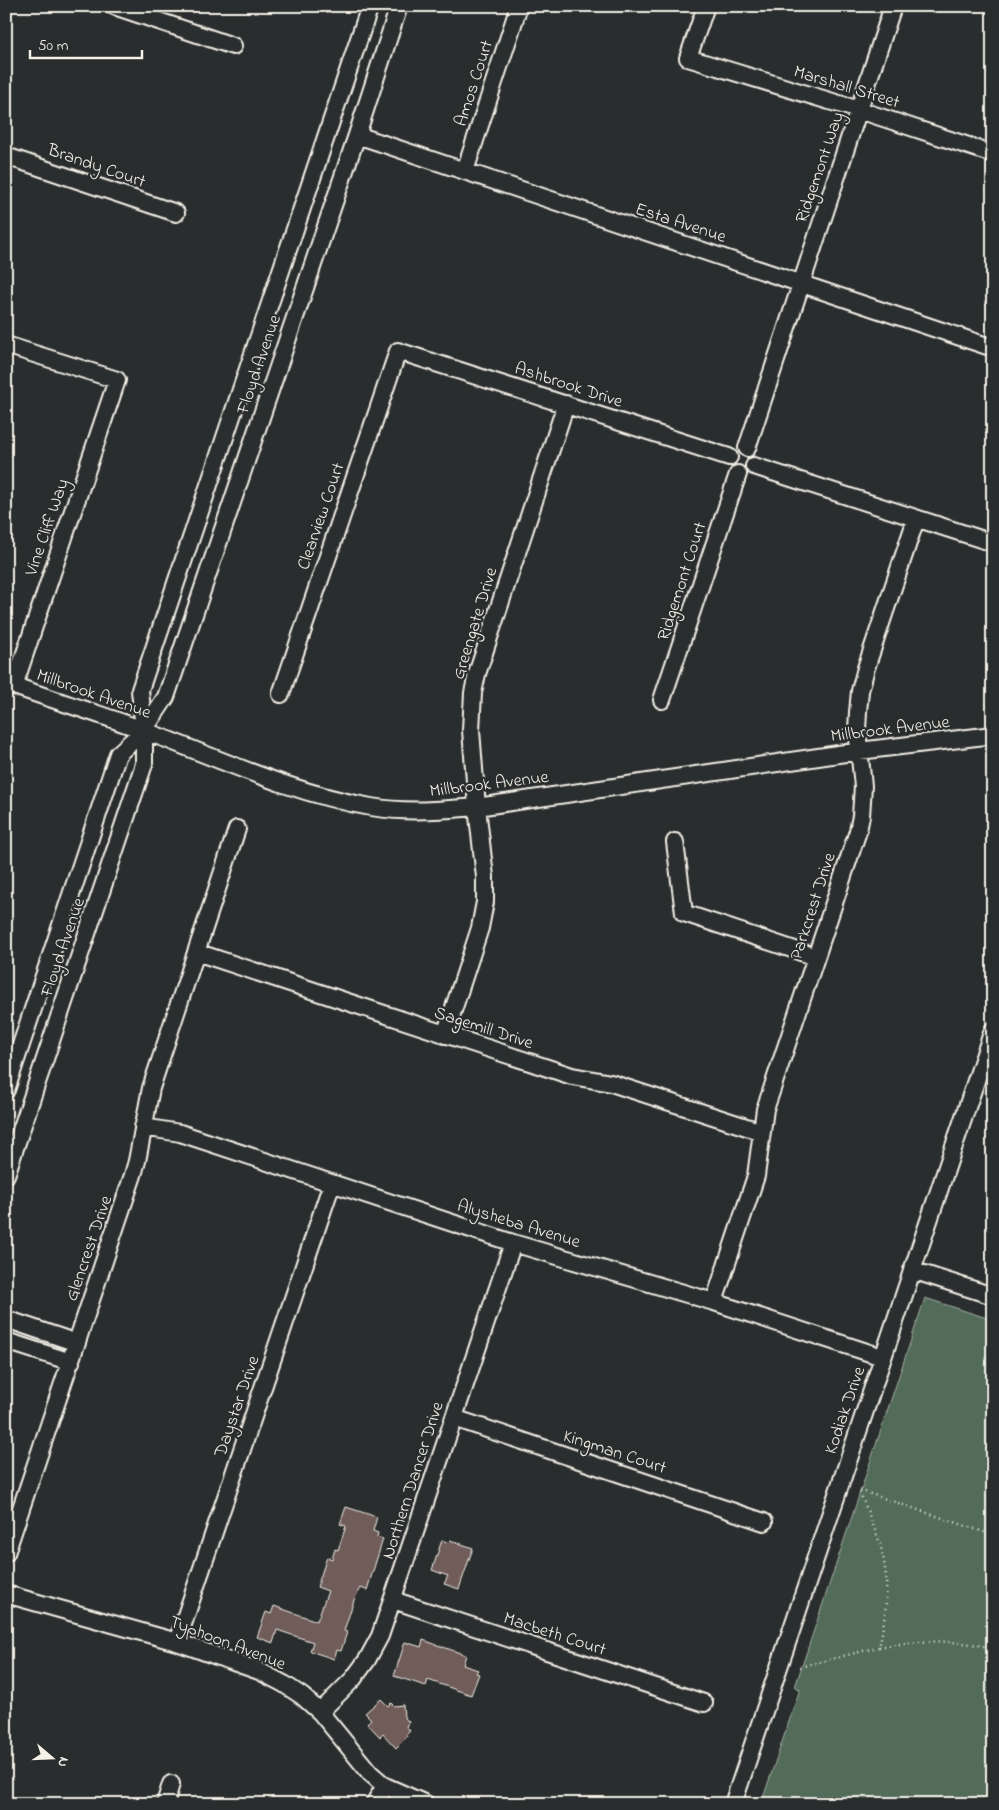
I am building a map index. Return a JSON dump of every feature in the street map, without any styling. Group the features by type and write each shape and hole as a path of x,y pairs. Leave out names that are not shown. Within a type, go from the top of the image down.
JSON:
{"street":[{"path":"114,6 233,46"},
{"name":"Floyd Avenue","path":"6,1175 144,764 144,730 140,690 370,6"},
{"name":"Floyd Avenue","path":"6,1090 118,754 144,730 166,697 399,6"},
{"name":"Amos Court","path":"465,171 519,6"},
{"name":"Marshall Street","path":"706,6 688,58 859,110 993,154"},
{"name":"Ridgemont Way","path":"802,283 894,6"},
{"name":"Esta Avenue","path":"357,135 993,348"},
{"name":"Brandy Court","path":"6,156 176,213"},
{"path":"747,448 802,283"},
{"name":"Vine Cliff Way","path":"6,345 117,380 10,685"},
{"name":"Ashbrook Drive","path":"398,351 729,456"},
{"name":"Clearview Court","path":"281,694 398,351"},
{"name":"Greengate Drive","path":"445,1035 480,928 485,902 485,878 471,730 473,693 477,674 566,404"},
{"path":"736,448 747,448 754,456 754,466 748,472 738,474 730,467 729,456 736,448"},
{"path":"754,466 993,543"},
{"name":"Ridgemont Court","path":"662,700 738,474"},
{"name":"Parkcrest Drive","path":"714,1302 756,1176 762,1132 770,1095 861,816 863,786 857,730 860,691 916,519"},
{"name":"Millbrook Avenue","path":"10,685 144,730 260,776 332,799 373,807 409,810 439,810 477,806 859,751 993,735"},
{"name":"Glencrest Drive","path":"6,1553 133,1175 151,1088 237,829"},
{"path":"675,842 684,913 816,957"},
{"name":"Sagemill Drive","path":"196,952 572,1076 611,1083 762,1132"},
{"name":"Kodiak Drive","path":"733,1804 993,1030"},
{"name":"Alysheba Avenue","path":"143,1127 180,1133 513,1243 714,1302 882,1357"},
{"name":"Daystar Drive","path":"178,1642 332,1184"},
{"name":"Northern Dancer Drive","path":"320,1712 353,1679 367,1660 380,1636 513,1243"},
{"path":"912,1270 993,1296"},
{"path":"6,1319 77,1343"},
{"path":"6,1342 70,1362"},
{"name":"Kingman Court","path":"454,1418 764,1522"},
{"name":"Typhoon Avenue","path":"6,1594 178,1642 259,1671 302,1696 320,1712 370,1773 385,1786 426,1804"},
{"name":"Macbeth Court","path":"393,1600 704,1703"},
{"path":"164,1804 171,1784"},
{"path":"374,1804 385,1786"}],"path":[{"path":"879,1647 886,1618 885,1568 880,1543 859,1490 993,1535"},
{"path":"800,1667 879,1647 913,1641 970,1643 993,1648"}],"green space":[{"path":"925,1298 993,1320 993,1804 761,1804 800,1689 795,1687"}],"building":[{"path":"346,1507 377,1517 373,1531 378,1533 377,1537 383,1539 367,1590 360,1588 354,1600 344,1631 347,1632 341,1651 337,1650 334,1659 310,1651 313,1642 277,1630 273,1643 257,1637 266,1612 271,1614 274,1606 317,1621 328,1591 317,1587 327,1557 332,1559 335,1549 338,1550 346,1526 340,1524"},
{"path":"442,1540 449,1543 450,1540 473,1548 459,1589 444,1584 448,1576 432,1570"},
{"path":"423,1640 466,1655 463,1665 478,1670 476,1673 479,1674 471,1695 428,1680 426,1686 394,1676 405,1642 421,1647"},
{"path":"381,1699 388,1706 391,1703 394,1706 403,1705 404,1717 409,1722 406,1726 410,1731 406,1735 407,1737 396,1748 383,1734 380,1737 367,1723 371,1719 365,1713"}]}
